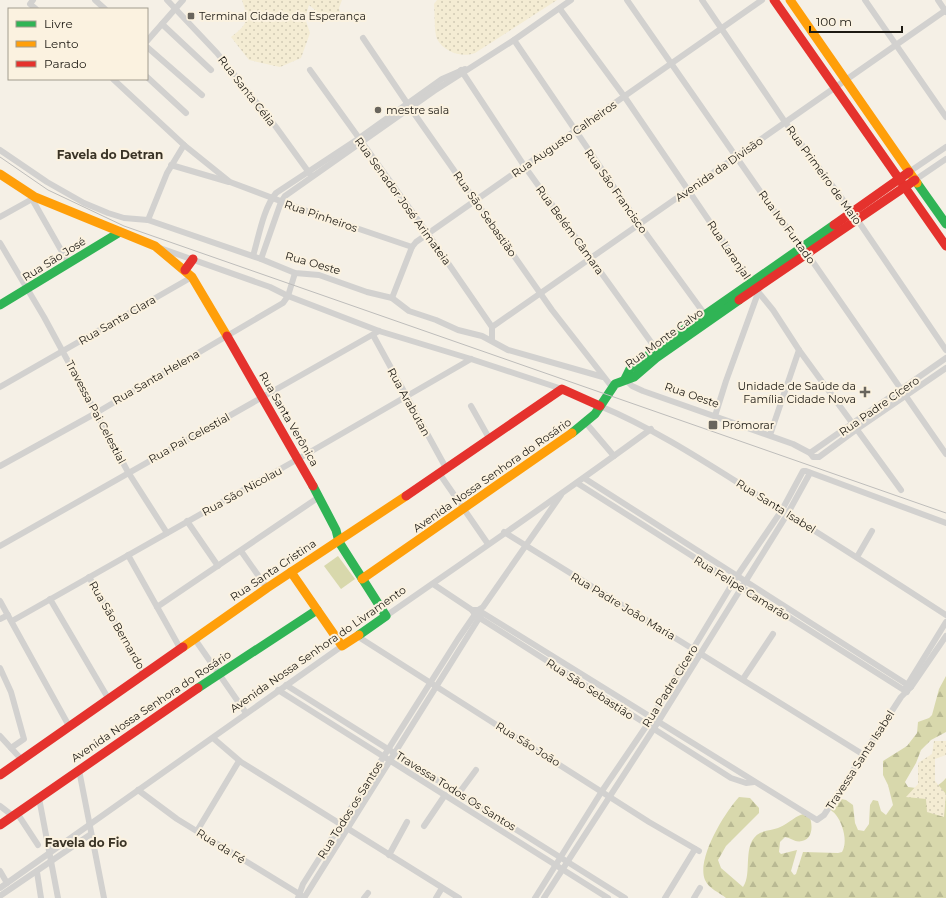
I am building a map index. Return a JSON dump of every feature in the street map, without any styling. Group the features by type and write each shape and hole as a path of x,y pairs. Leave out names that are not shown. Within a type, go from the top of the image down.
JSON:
{"main road":[{"path":"774,0 946,246"},
{"path":"790,0 846,80 881,134 946,224"},
{"path":"0,174 34,198 155,246"},
{"name":"Rua Monte Calvo","path":"625,378 630,369 656,349 755,288 804,250 912,176"},
{"name":"Rua São José","path":"0,305 27,290 120,232"},
{"name":"Rua Santa Verônica","path":"155,246 188,274 263,396 319,496 336,530 339,542 386,616"},
{"path":"188,274 194,259"},
{"name":"Rua Monte Calvo","path":"625,378 634,377 707,317"},
{"name":"Avenida Nossa Senhora do Rosário","path":"362,580 586,423 600,406 612,387 625,378"},
{"path":"562,389 600,406"},
{"name":"Rua Santa Cristina","path":"0,774 194,638 291,572 339,542 562,389"},
{"path":"291,572 342,646"},
{"name":"Avenida Nossa Senhora do Rosário","path":"0,825 218,674 317,610"},
{"name":"Avenida Nossa Senhora do Livramento","path":"342,646 386,616"}],"street":[{"path":"95,0 104,8"},
{"name":"Rua Santa Célia","path":"167,0 217,53 276,127 312,177"},
{"path":"148,41 183,0"},
{"path":"261,259 281,202 291,191 409,107 462,71 514,40 571,0"},
{"name":"Rua Ivo Furtado","path":"627,0 946,454"},
{"name":"Rua Primeiro de Maio","path":"702,0 722,27 785,122 854,216 946,350"},
{"name":"Rua Augusto Calheiros","path":"392,298 412,247 428,234 762,0"},
{"path":"865,0 946,117"},
{"path":"938,0 946,11"},
{"name":"Rua Laranjal","path":"560,9 624,96 755,288 773,310 799,350 901,490"},
{"name":"Avenida da Divisão","path":"492,327 946,11"},
{"path":"162,24 211,70"},
{"name":"Rua São Sebastião","path":"362,38 541,294 612,387"},
{"name":"Rua São Francisco","path":"514,40 639,224 707,317"},
{"path":"148,48 202,95"},
{"name":"Rua Senador José Arimateia","path":"310,70 428,234 492,327"},
{"name":"Rua Belém Câmara","path":"462,71 525,167 656,349"},
{"path":"148,78 186,112"},
{"name":"Rua Pinheiros","path":"114,80 184,145 230,182"},
{"path":"253,256 272,199 282,188 360,141"},
{"path":"148,220 171,165 184,145"},
{"name":"Rua Monte Calvo","path":"912,176 946,147"},
{"name":"Rua Oeste","path":"0,150 47,182 84,203 124,218 148,220 253,256 294,273 319,275 352,287 392,298 414,313 436,320 458,330 491,337 508,350 603,377"},
{"name":"Rua Monte Calvo","path":"912,176 946,158"},
{"name":"Rua Pinheiros","path":"171,165 230,182 272,199 412,247"},
{"path":"0,217 34,198 69,264"},
{"name":"Travessa Pai Celestial","path":"0,244 63,351 128,472 167,533"},
{"path":"155,246 270,287 288,296 379,331 470,358 562,389"},
{"path":"288,296 294,273"},
{"name":"Rua Santa Clara","path":"0,387 63,351 188,274"},
{"path":"715,416 755,288"},
{"name":"Rua Santa Helena","path":"0,466 96,413 283,303 288,296"},
{"path":"491,337 492,327"},
{"name":"Rua Pai Celestial","path":"0,546 128,472 379,331"},
{"name":"Rua Arabutan","path":"373,335 407,396 442,470 463,509 488,544"},
{"path":"770,435 799,350"},
{"name":"Rua São Nicolau","path":"12,621 298,459 470,358"},
{"name":"Rua Padre Cícero","path":"818,457 901,391 946,358"},
{"name":"Rua Padre Cícero","path":"810,453 905,397 946,368"},
{"name":"Rua Oeste","path":"625,378 632,386 643,391 770,435 793,444 810,453 813,457 818,457"},
{"path":"471,406 489,438"},
{"name":"Rua Santa Isabel","path":"600,406 651,430 785,511 946,615"},
{"path":"586,423 614,456"},
{"name":"Avenida Nossa Senhora do Livramento","path":"386,616 504,532 561,495 651,430"},
{"name":"Rua Padre Cícero","path":"535,898 602,791 647,725 734,582 785,511 810,473 805,470 803,472 785,511 745,581 658,722 544,898"},
{"path":"810,473 946,523"},
{"name":"Rua Felipe Camarão","path":"584,478 738,576 907,689"},
{"name":"Rua Felipe Camarão","path":"578,483 741,587 907,689"},
{"name":"Rua Todos os Santos","path":"298,896 430,683 478,612 561,495"},
{"path":"157,607 319,496"},
{"path":"187,521 218,566"},
{"path":"857,557 872,531"},
{"name":"Rua Padre João Maria","path":"504,532 864,755"},
{"path":"241,550 267,588"},
{"path":"128,555 180,648"},
{"name":"Rua São Bernardo","path":"89,577 144,674"},
{"name":"Rua São Sebastião","path":"433,584 817,820"},
{"path":"50,599 108,698"},
{"path":"0,601 69,726"},
{"name":"Rua São Sebastião","path":"478,612 569,676 731,778 740,783 754,782"},
{"name":"Rua Todos os Santos","path":"305,898 437,687 478,612"},
{"path":"0,619 8,615"},
{"name":"Travessa Santa Isabel","path":"817,820 824,815 902,697 946,622"},
{"path":"743,679 773,634"},
{"name":"Rua São João","path":"357,636 697,850 665,898"},
{"name":"Travessa Santa Isabel","path":"907,689 946,636"},
{"path":"194,638 246,713"},
{"name":"Avenida Nossa Senhora do Livramento","path":"1,893 7,883 342,646"},
{"path":"0,668 11,692 24,739 11,748"},
{"path":"569,676 573,669"},
{"name":"Travessa Todos Os Santos","path":"286,685 625,898"},
{"name":"Travessa Todos Os Santos","path":"278,690 608,898"},
{"path":"0,736 22,760"},
{"path":"213,738 239,760 459,898"},
{"path":"197,831 239,760"},
{"path":"79,770 104,898"},
{"path":"459,793 476,770"},
{"name":"Rua da Fé","path":"138,790 197,831 298,896 305,898"},
{"name":"Travessa Todos Os Santos","path":"424,826 445,795"},
{"path":"39,798 58,898"},
{"path":"468,810 473,802"},
{"path":"0,806 15,815 38,845"},
{"path":"389,855 407,822"},
{"name":"Avenida Nossa Senhora do Livramento","path":"1,893 37,872 91,834"},
{"path":"0,872 7,883"},
{"path":"37,872 41,898"},
{"path":"436,898 442,888"},
{"path":"694,898 700,888"}],"green space":[{"path":"338,556 355,579 341,589 324,566"},
{"path":"946,676 946,732 931,740 921,750 916,763 905,782 908,787 929,788 938,785 946,778 946,898 726,898 709,886 705,880 703,871 708,848 720,824 739,797 750,798 759,808 759,813 726,846 718,860 721,868 743,887 746,881 751,844 754,838 760,833 778,828 799,815 808,813 811,821 809,837 806,840 796,841 785,837 780,842 779,852 781,854 797,850 791,871 794,875 796,874 803,852 842,852 845,843 843,828 836,815 829,808 836,798 846,800 853,805 855,823 858,830 864,831 869,824 870,805 873,800 878,801 881,811 886,815 893,805 888,785 883,775 883,761 907,746 917,733 918,722 929,718 932,715 939,689"}],"sand":[{"path":"242,0 342,0 339,8 341,17 320,14 309,5 305,18 310,33 301,58 280,67 249,60 231,37 241,29 246,22 246,13"},
{"path":"437,0 557,0 475,53 465,55 454,53 440,44 437,39 434,4"},
{"path":"934,741 946,741 946,755 935,759 935,781 946,794 944,817 927,812 926,799 906,797 918,784 918,763 932,754"}],"tram line":[{"path":"0,157 48,190 124,226 946,513"}],"traffic: fast":[{"path":"917,183 946,224"},
{"path":"625,379 630,369 656,349 834,225"},
{"path":"0,305 120,232"},
{"path":"572,433 595,414 615,384 634,377 656,358 739,300"},
{"path":"313,486 336,530 339,542 386,616 359,635"},
{"path":"198,688 317,610"}],"traffic: slow":[{"path":"790,0 917,183"},
{"path":"0,174 35,197 155,246 192,277 227,336"},
{"path":"362,579 572,433"},
{"path":"183,647 267,588 406,496"},
{"path":"291,572 342,646 359,635"}],"traffic: jam":[{"path":"774,0 946,246"},
{"path":"834,225 909,172"},
{"path":"739,300 915,180"},
{"path":"185,270 193,259"},
{"path":"227,336 313,486"},
{"path":"406,496 562,389 600,406"},
{"path":"0,775 183,647"},
{"path":"0,825 198,688"}],"place":[{"name":"Terminal Cidade da Esperança","path":"191,16"},
{"name":"mestre sala","path":"378,110"},
{"name":"Unidade de Saúde da Família Cidade Nova","path":"865,392"},
{"name":"Prómorar","path":"713,425"}],"district":[{"name":"Favela do Detran","path":"110,155"},
{"name":"Favela do Fio","path":"86,843"}]}
